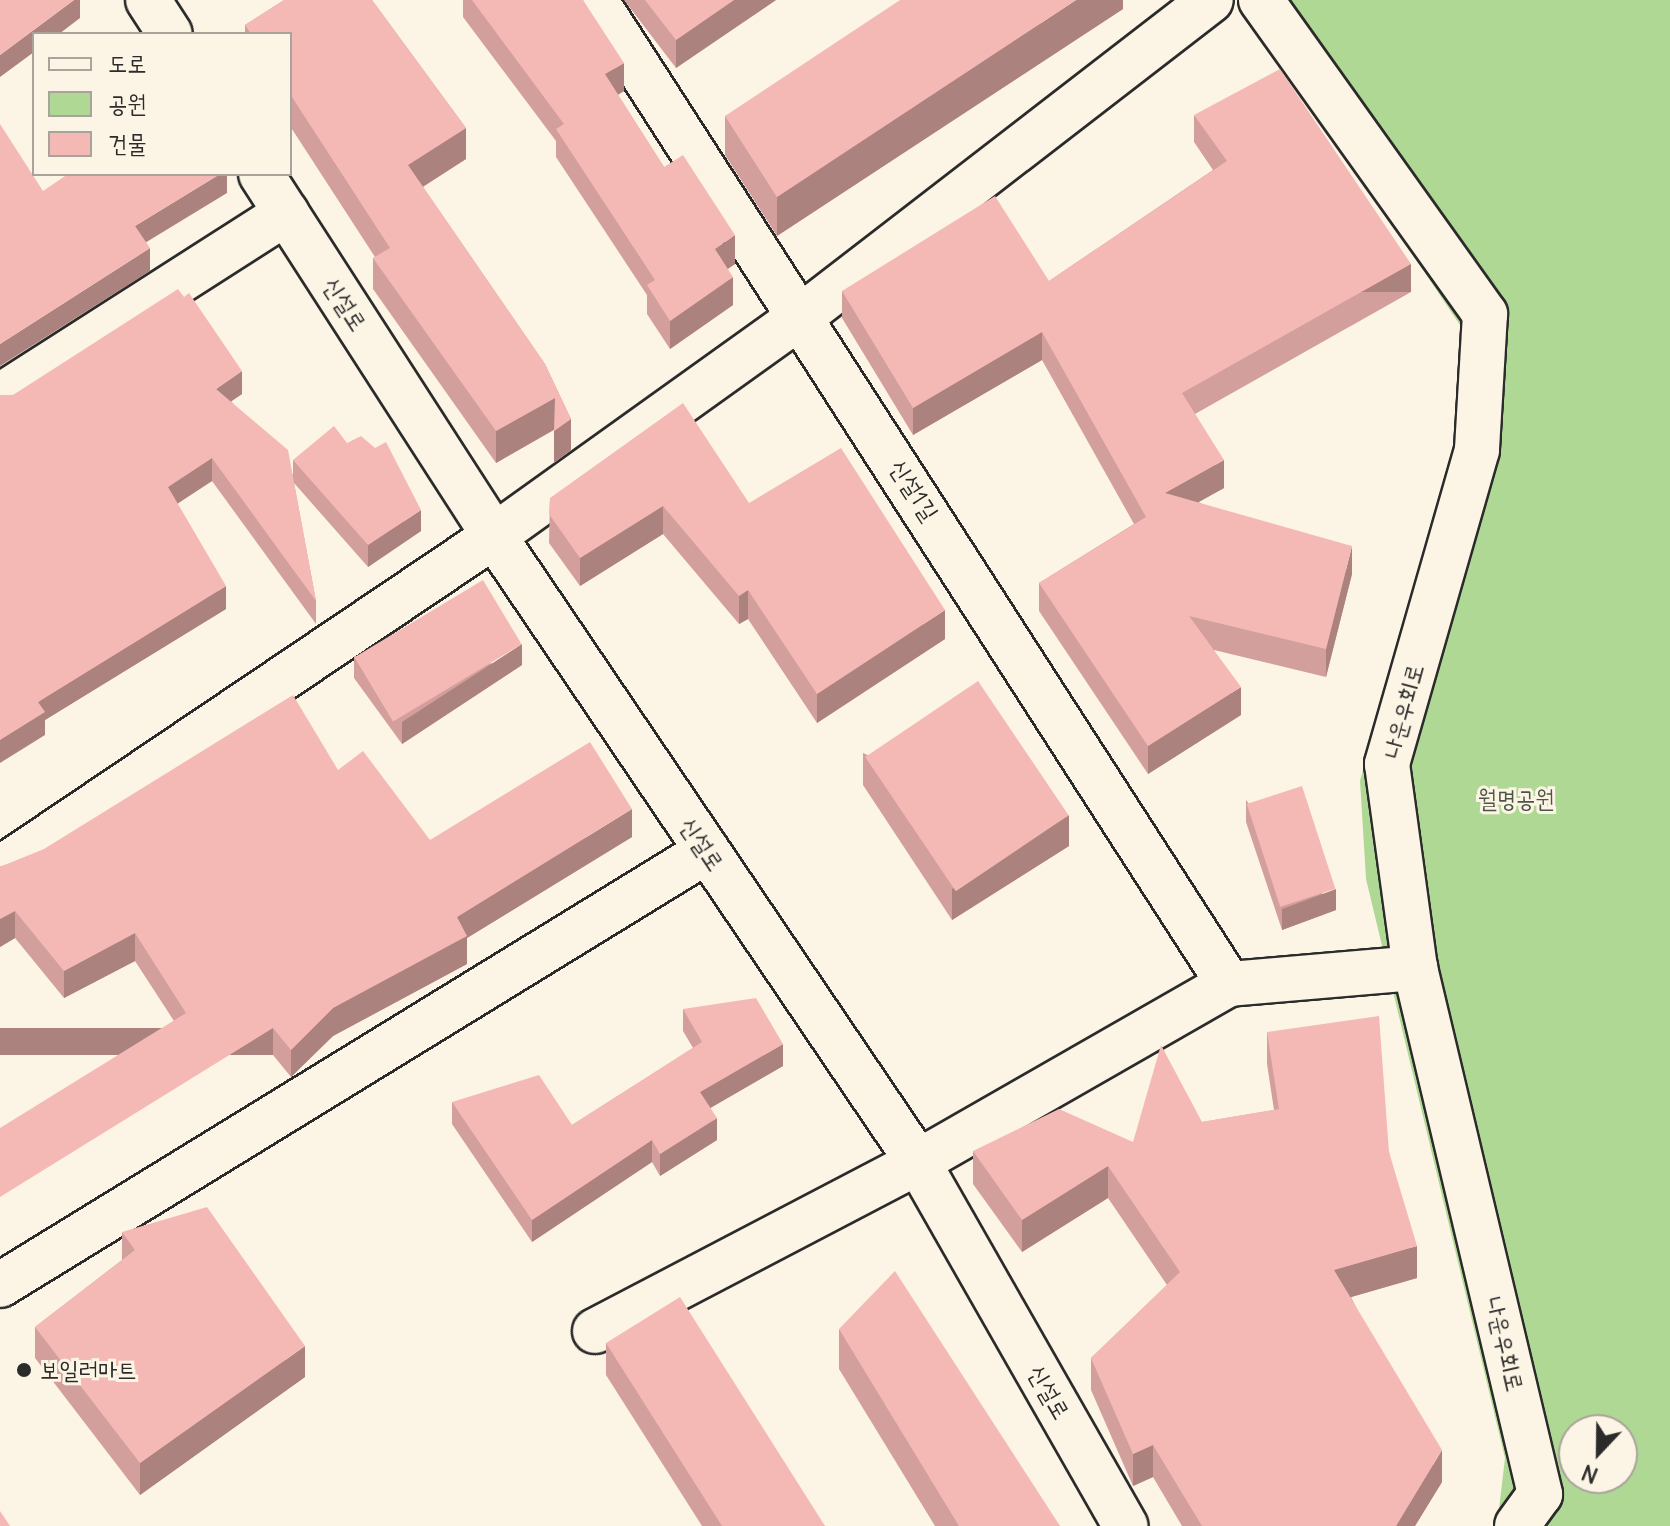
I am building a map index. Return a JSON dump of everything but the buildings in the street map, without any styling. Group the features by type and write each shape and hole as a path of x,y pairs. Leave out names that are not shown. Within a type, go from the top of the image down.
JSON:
{"street":[{"path":"148,0 169,32"},
{"name":"신설1길","path":"595,0 803,315 1229,984"},
{"path":"0,869 494,536 803,315 1211,0"},
{"name":"나운우회로","path":"1261,0 1485,314 1477,450 1387,764 1415,968 1540,1494 1517,1526"},
{"name":"신설로","path":"262,176 494,536 918,1162 1126,1526"},
{"path":"0,396 286,213"},
{"path":"0,1285 707,851"},
{"path":"595,1331 918,1162 1229,984 1415,968"}],"green space":[{"name":"월명공원","path":"1242,0 1670,0 1670,1526 1497,1526 1505,1458 1366,879 1360,781 1463,413 1462,328"}],"place":[{"name":"보일러마트","path":"24,1370"}]}
